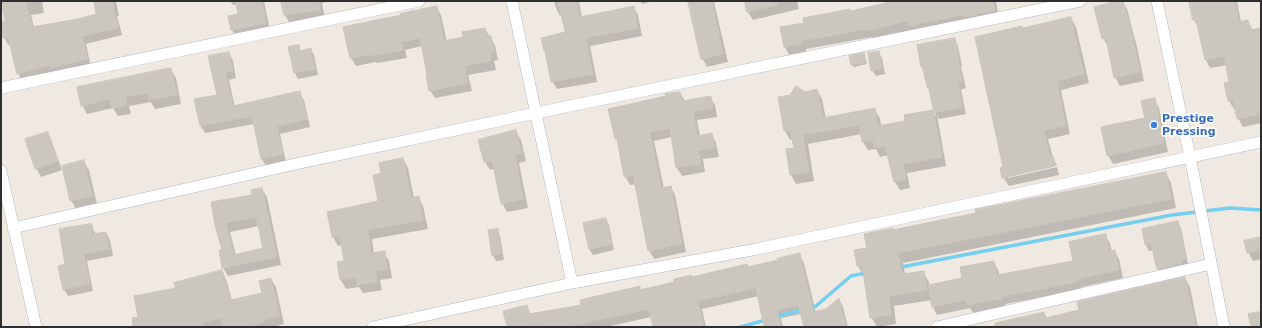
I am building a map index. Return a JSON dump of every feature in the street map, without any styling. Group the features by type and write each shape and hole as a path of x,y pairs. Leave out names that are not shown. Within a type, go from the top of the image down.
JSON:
{"street":[{"path":"1,88 419,1"},
{"path":"512,1 572,283"},
{"path":"13,228 300,163 536,112 1080,1"},
{"path":"1157,1 1224,327"},
{"path":"373,327 572,283 757,249 1261,142"},
{"path":"1,171 36,327"},
{"path":"937,327 1211,264"}],"building":[{"path":"1,1 26,1 32,27 78,19 96,14 94,1 112,1 118,28 82,36 88,59 51,68 51,65 17,74 8,37 3,38 1,22 5,21"},
{"path":"235,1 262,1 266,23 231,30 228,16 238,14"},
{"path":"281,1 319,1 320,10 284,15"},
{"path":"558,1 577,1 580,17 634,6 638,28 586,38 593,74 551,82 541,38 565,32"},
{"path":"688,1 712,1 723,54 701,59"},
{"path":"745,1 777,1 777,5 747,12"},
{"path":"894,1 993,1 995,10 965,17 964,15 908,26 907,21 867,31 866,29 802,41 802,44 784,47 780,27 804,23 803,18 850,9 850,11"},
{"path":"1117,1 1123,1 1140,72 1114,78 1106,38 1102,39 1094,7"},
{"path":"1189,1 1235,1 1239,22 1248,20 1251,30 1261,28 1261,114 1237,119 1233,100 1228,101 1224,83 1229,82 1224,56 1205,60 1196,20 1193,20"},
{"path":"437,6 444,41 463,37 462,32 485,28 487,37 491,36 494,52 490,53 491,61 464,66 468,83 429,91 420,38 401,42 403,50 350,58 343,27"},
{"path":"1071,17 1084,74 1057,81 1066,126 1044,130 1050,157 1053,156 1055,166 1002,178 1000,168 1003,167 975,37"},
{"path":"955,38 962,81 958,82 962,107 934,113 929,89 922,66 921,67 917,45"},
{"path":"299,45 300,51 311,48 315,69 294,73 288,47"},
{"path":"879,51 882,68 871,71 868,53"},
{"path":"229,52 233,71 225,72 233,106 300,91 307,119 277,126 283,154 261,159 252,116 200,126 194,99 217,95 208,56"},
{"path":"864,53 866,62 851,65 849,56"},
{"path":"171,68 177,95 149,100 147,93 125,97 127,105 112,108 110,99 81,106 77,87"},
{"path":"796,86 805,92 817,89 823,118 875,108 878,126 905,121 904,115 933,110 942,157 903,164 906,179 894,182 885,146 874,148 873,140 862,142 859,125 803,135 809,172 790,175 786,149 794,148 790,130 784,131 778,97 790,95"},
{"path":"680,92 682,101 711,96 713,108 693,112 697,136 712,133 715,148 698,151 701,164 676,168 670,128 650,132 661,188 671,186 682,244 648,251 633,175 624,177 617,139 615,139 608,109 666,96 665,94"},
{"path":"1155,98 1164,143 1107,156 1101,127 1145,118 1141,101"},
{"path":"516,130 522,153 515,154 523,199 501,204 492,160 484,162 478,140"},
{"path":"48,132 58,161 35,169 25,139"},
{"path":"403,158 411,198 419,196 423,220 368,230 371,253 385,251 387,270 376,271 377,282 357,285 356,278 340,280 337,262 344,261 340,236 332,237 327,212 378,201 373,175 381,173 379,163"},
{"path":"84,160 92,196 70,201 62,166"},
{"path":"1166,172 1171,199 898,253 902,274 924,271 927,290 889,296 891,315 870,318 862,265 857,266 854,250 867,248 864,234 893,228 893,230 957,217 976,213 975,210"},
{"path":"262,188 277,257 222,268 219,250 222,250 215,225 211,202 252,195 251,190","holes":["256,217 263,248 234,255 226,223"]},
{"path":"606,218 612,244 589,249 583,223"},
{"path":"1178,221 1186,259 1181,260 1182,263 1157,269 1151,244 1145,245 1142,229"},
{"path":"92,224 93,234 106,232 109,249 84,254 90,284 63,290 58,266 65,264 59,229"},
{"path":"498,229 501,254 492,256 488,230"},
{"path":"1106,234 1109,251 1115,250 1119,270 1077,279 1077,282 1001,297 1002,299 967,305 966,300 932,307 928,285 962,278 960,267 994,261 997,275 1073,261 1069,242"},
{"path":"1261,237 1261,250 1247,253 1244,241"},
{"path":"800,253 813,312 826,309 839,298 846,327 804,327 798,305 777,310 781,327 764,327 756,288 698,301 704,327 653,327 649,309 575,325 575,327 538,327 538,324 528,327 507,327 503,311 527,305 529,314 581,305 580,300 640,286 640,290 674,282 674,279 692,275 692,277 747,264 748,267"},
{"path":"222,270 231,300 262,293 259,281 271,278 280,316 264,320 265,322 244,327 223,327 221,318 202,323 203,327 133,327 132,318 138,317 134,296 176,288 174,283"},
{"path":"1185,277 1196,327 995,327 995,323 1044,312 1045,318 1079,310 1077,302"},
{"path":"1259,312 1261,327 1251,327 1248,314"}],"waterway":[{"path":"896,268 1172,215 1230,208 1261,210"},
{"path":"775,317 816,306 851,276 866,273"},
{"path":"740,327 766,320"}],"place":[{"name":"Prestige Pressing","path":"1154,125"}]}
